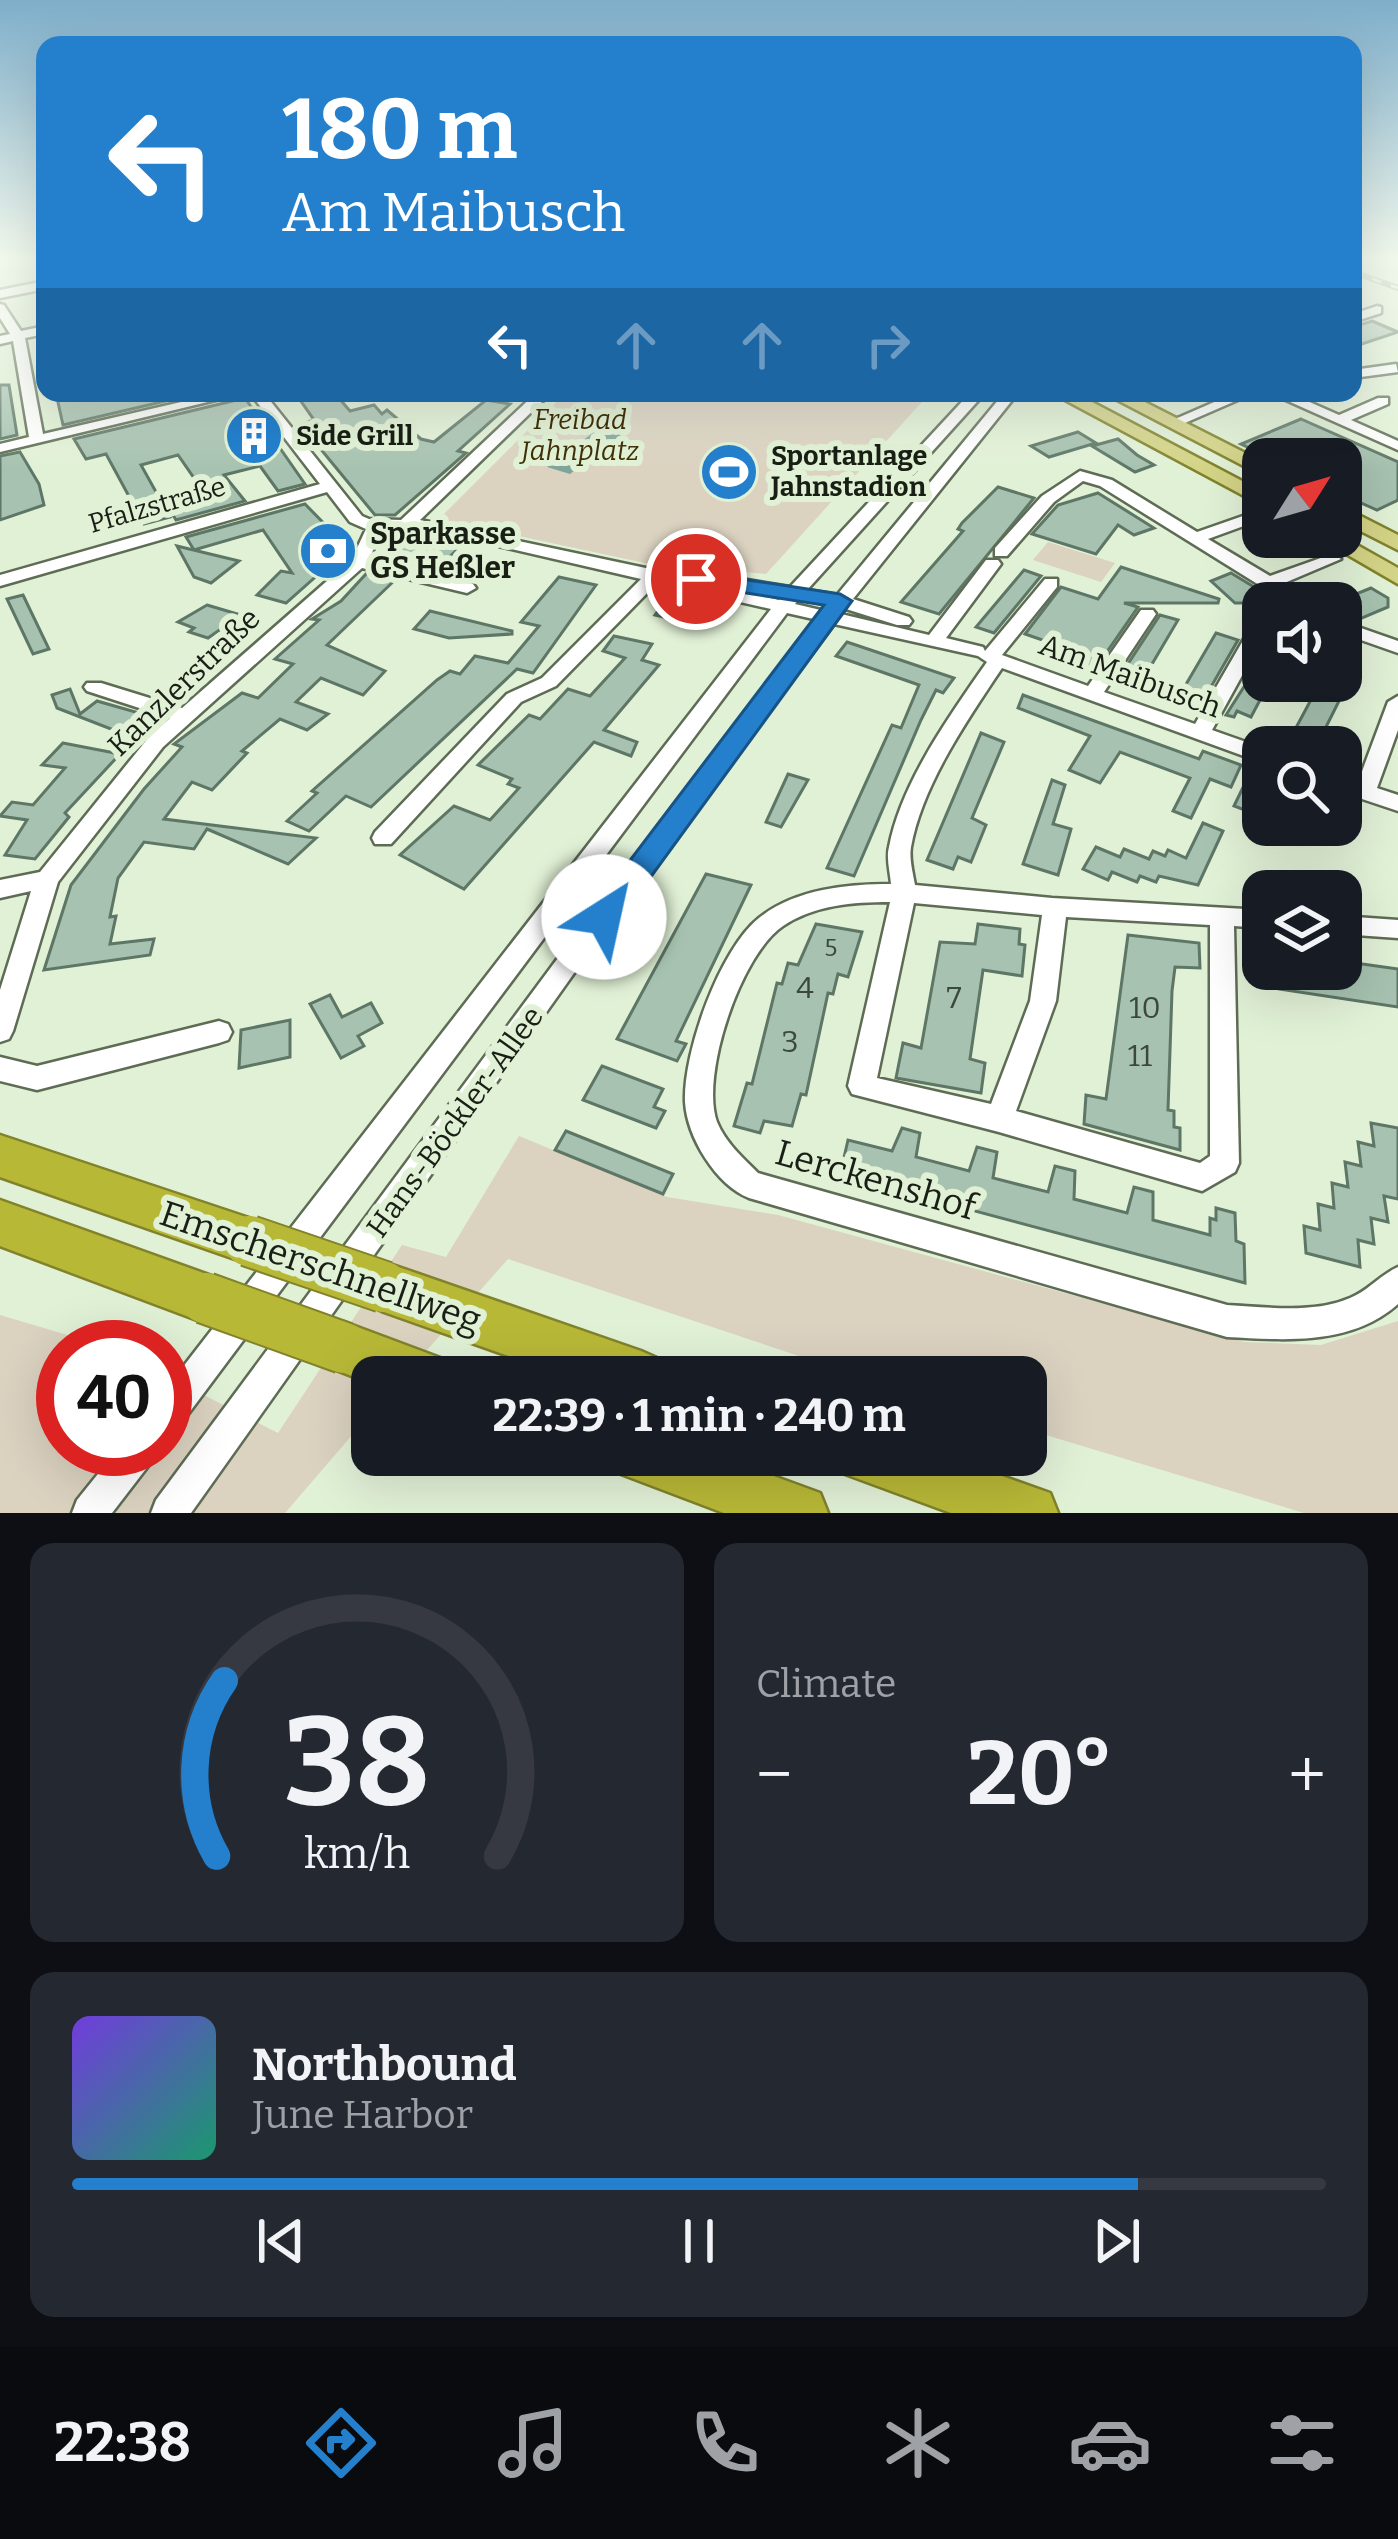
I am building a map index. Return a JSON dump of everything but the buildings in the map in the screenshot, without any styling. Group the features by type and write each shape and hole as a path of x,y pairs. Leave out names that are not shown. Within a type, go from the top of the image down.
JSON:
{"highway":[{"name":"Emscherschnellweg","path":"0,1156 581,1356"},
{"name":"Emscherschnellweg","path":"0,1223 366,1356"},
{"path":"698,1476 800,1513"},
{"path":"924,1476 1030,1513"}],"main road":[{"path":"1078,402 1242,489"},
{"path":"1131,402 1242,459"},
{"path":"1362,524 1398,544"},
{"path":"1353,558 1398,577"}],"street":[{"path":"13,328 37,439"},
{"path":"0,340 36,332"},
{"path":"1362,373 1396,368"},
{"path":"1339,420 1383,400"},
{"path":"0,448 199,402"},
{"path":"264,402 356,519 377,524"},
{"path":"407,523 535,402"},
{"name":"Hans-Böckler-Allee","path":"192,1382 791,599 969,402"},
{"name":"Hans-Böckler-Allee","path":"169,1513 833,608 1004,402"},
{"path":"1173,423 1224,402"},
{"path":"1298,402 1398,446"},
{"path":"937,638 996,558 1048,499 1080,476 1106,483 1266,582"},
{"name":"Pfalzstraße","path":"0,581 330,486"},
{"path":"1195,538 1242,521"},
{"name":"Am Maibusch","path":"377,524 407,523 655,575 705,591 833,608 937,638 1242,749"},
{"name":"Kanzlerstraße","path":"0,1030 47,879 134,768 184,716 358,562 377,524"},
{"path":"1270,582 1312,558"},
{"path":"358,562 467,588"},
{"path":"382,838 514,698 549,682 655,575"},
{"path":"1051,583 988,656 915,800 899,850 904,895 862,1087 999,1119 1202,1177 1225,1163 1222,916"},
{"path":"1092,695 1147,614"},
{"path":"1362,634 1398,647"},
{"path":"1200,734 1242,659"},
{"path":"94,687 184,716"},
{"path":"1365,792 1398,702"},
{"path":"1362,791 1398,803"},
{"path":"0,889 47,879"},
{"name":"Lerckenshof","path":"1242,917 904,895 809,901 752,936 718,1011 698,1080 701,1126 720,1156 749,1184 1227,1321 1288,1324 1357,1317 1398,1283"},
{"path":"999,1119 1042,1000 1054,907"},
{"path":"1362,926 1398,929"},
{"path":"0,1069 37,1078 219,1032"},
{"path":"90,1513 119,1476"}],"green space":[{"name":"Sportanlage Jahnstadion","path":"556,402 922,402 766,574 645,563 439,519"},
{"path":"1048,542 1115,563 1101,582 1033,560"},
{"path":"519,1136 667,1197 778,1215 1244,1342 1321,1345 1398,1321 1398,1513 1304,1513 1047,1435 1047,1356 799,1356 508,1259 422,1356 351,1356 351,1436 285,1513 0,1513 0,1315 36,1326 36,1476 192,1476 192,1389 278,1433 402,1245 446,1257"}],"water":[{"path":"606,423 629,429 570,474 547,467"}],"place":[{"name":"Side Grill","path":"254,436"},
{"name":"Sportanlage Jahnstadion","path":"729,472"},
{"name":"Sparkasse GS Heßler","path":"328,551"}],"route":[{"path":"604,917 840,601 696,579"}],"park label":[{"name":"Freibad Jahnplatz","path":"580,436"}]}
